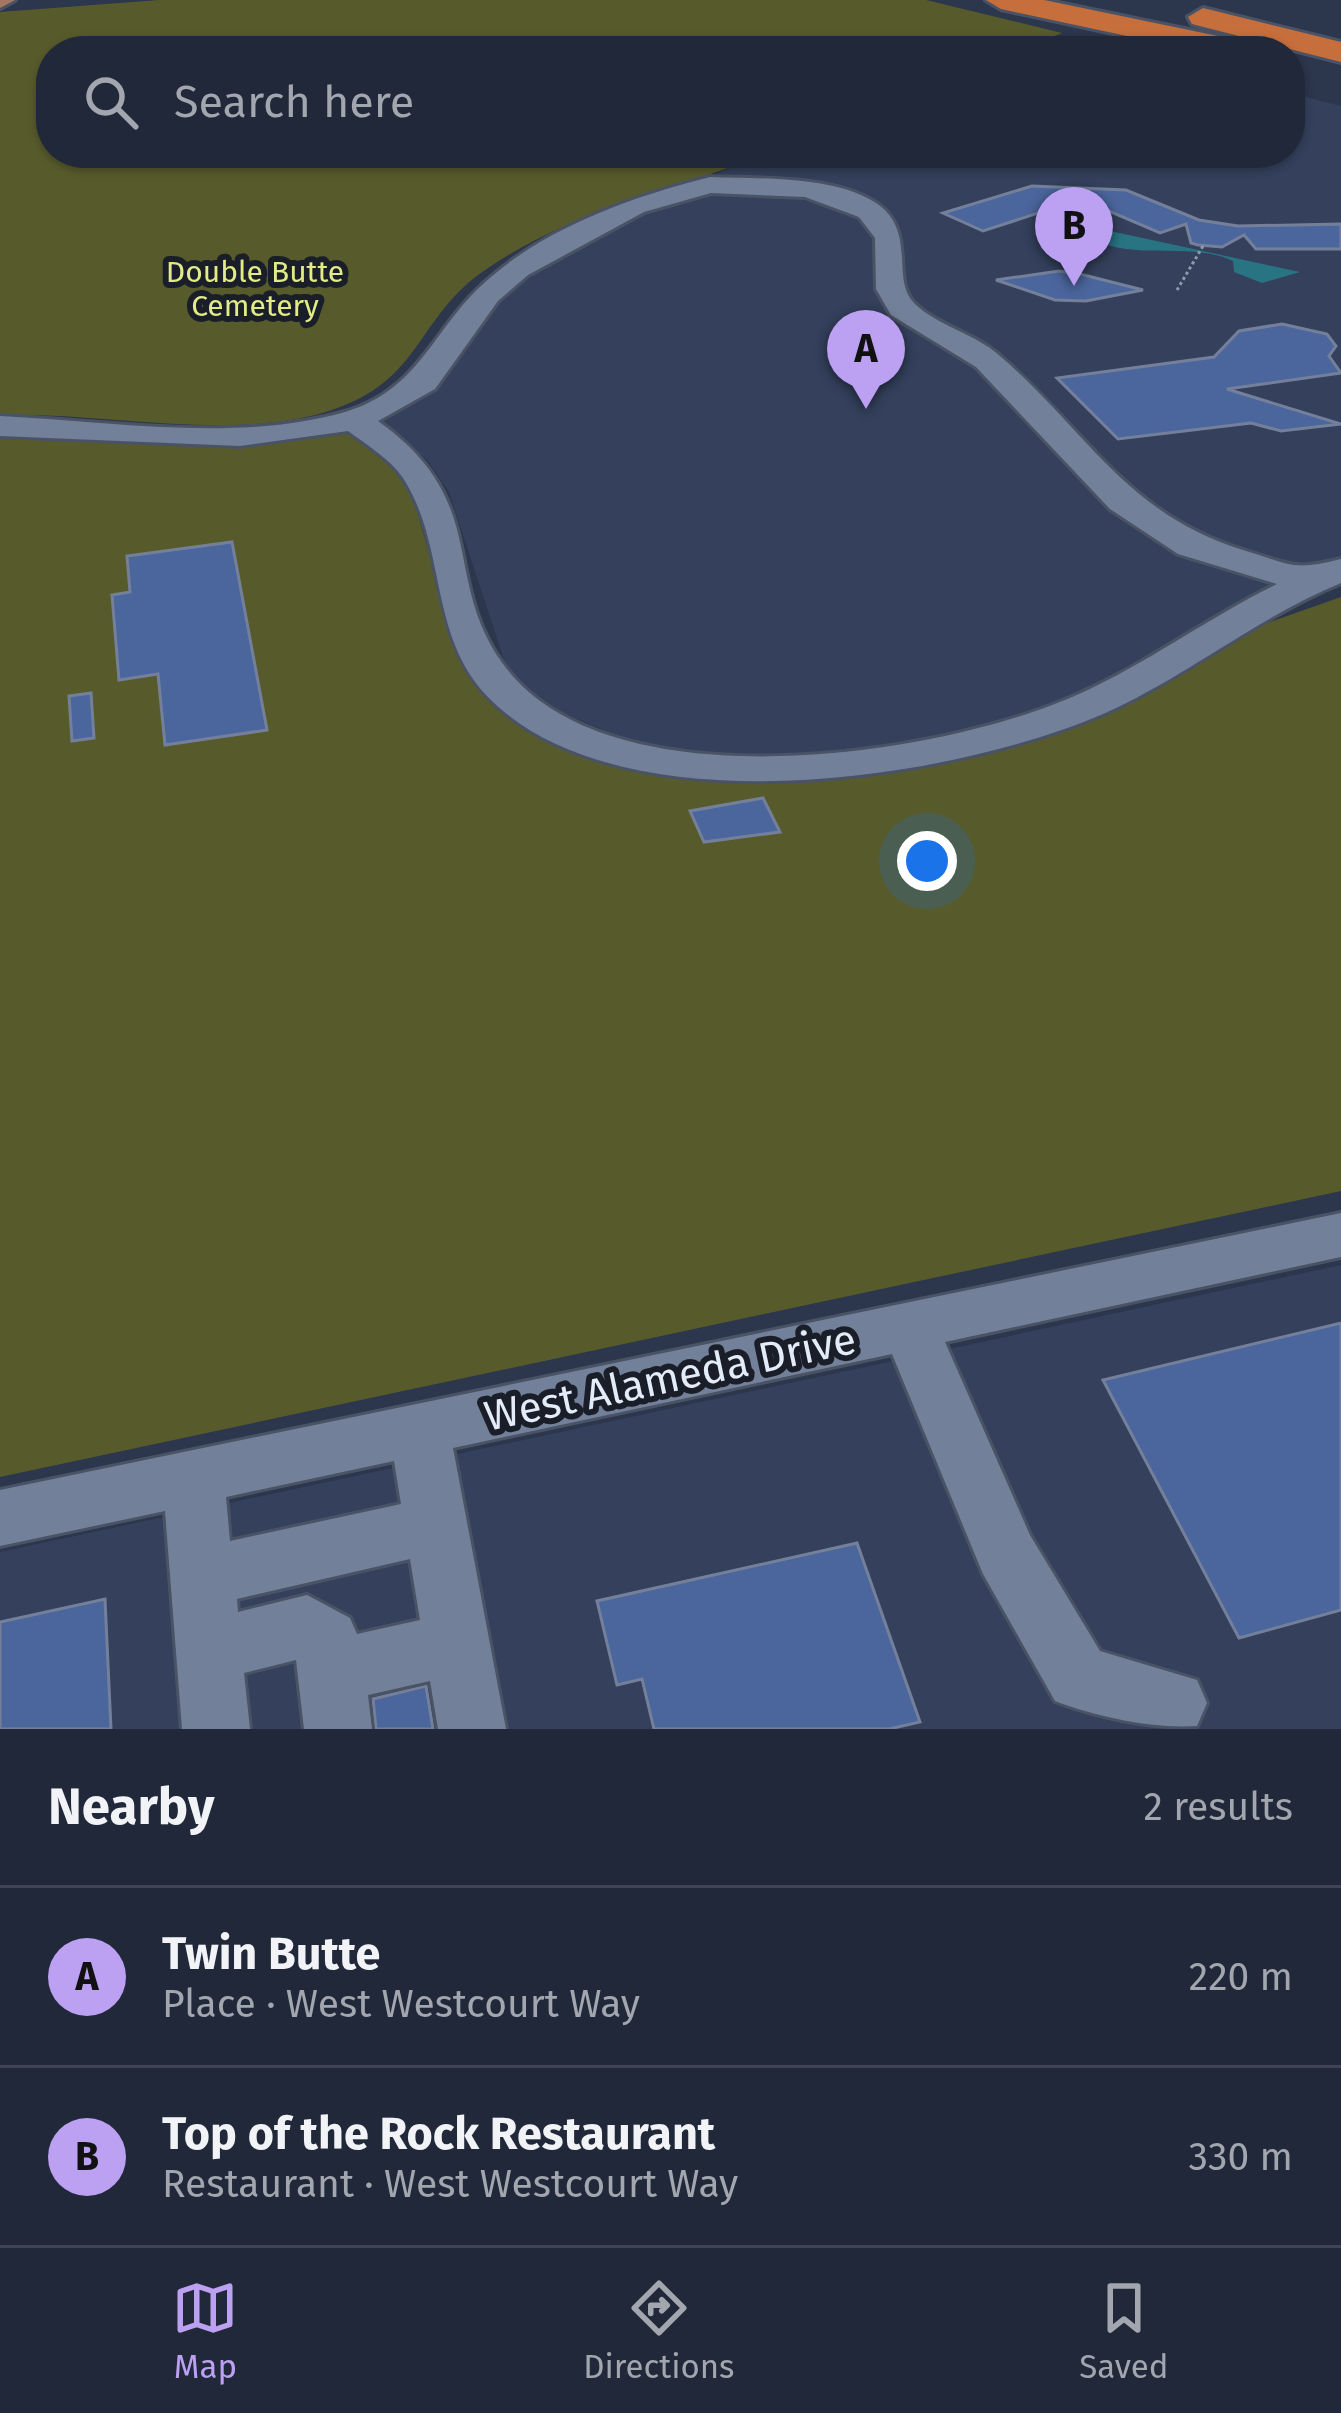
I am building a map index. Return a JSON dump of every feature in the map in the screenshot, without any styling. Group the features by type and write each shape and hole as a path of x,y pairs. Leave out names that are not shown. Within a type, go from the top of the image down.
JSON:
{"highway":[{"path":"1001,0 1171,36"},
{"path":"1121,0 1195,6 1290,36"},
{"path":"1152,0 1341,27"},
{"path":"1240,0 1341,27"},
{"path":"1305,41 1341,52"},
{"path":"1305,68 1341,77"}],"street":[{"path":"0,426 240,436 355,420 424,382 475,310 503,281 595,226 654,198 710,185 808,189 869,211 889,237 890,289 902,309 987,359 1122,502 1191,546 1327,577"},
{"path":"355,420 404,458 424,483 471,645 501,687 544,720 583,740 695,768 830,766 1034,725 1131,684 1327,577"},
{"name":"West Alameda Drive","path":"0,1518 1341,1235"},
{"path":"910,1327 1006,1552 1079,1678 1173,1703"},
{"path":"419,1430 472,1729"},
{"path":"193,1478 216,1729"},
{"path":"202,1577 436,1525"},
{"path":"208,1650 307,1626 327,1640 335,1701 457,1643"}],"path":[{"path":"1177,290 1203,246"}],"shaded area":[{"path":"1305,97 1341,106 1341,558 1290,577 1070,697 981,726 873,750 748,759 632,742 549,707 509,675 449,492 428,461 380,419 447,377 499,300 566,252 672,200 730,168 1305,168"},
{"path":"1101,229 1300,272 1262,283 1234,272 1233,261 1216,255 1122,248 1088,236"},
{"path":"1341,1265 1341,1729 0,1729 0,1552"}],"green space":[{"name":"Double Butte Cemetery","path":"159,0 926,0 1062,33 36,36 36,168 728,168 556,230 488,268 445,307 402,365 360,398 291,420 209,425 0,415 0,12"},
{"path":"337,431 367,440 408,479 456,649 483,691 642,769 679,776 789,779 1133,696 1267,623 1341,597 1341,1191 0,1477 0,432"}],"building":[{"path":"1032,186 1126,190 1199,220 1238,226 1341,224 1341,249 1256,249 1244,235 1222,247 1198,245 1191,243 1186,224 1160,233 1081,199 983,231 943,213"},
{"path":"1059,271 1143,290 1086,301 1055,300 996,280"},
{"path":"1282,324 1327,334 1336,346 1329,356 1341,373 1227,389 1341,424 1281,431 1251,423 1118,439 1057,378 1214,357 1239,331"},
{"path":"232,542 267,730 165,745 158,674 119,680 112,595 130,592 127,556"},
{"path":"91,693 94,738 72,741 69,696"},
{"path":"763,798 780,832 704,842 690,811"},
{"path":"1341,1323 1341,1610 1239,1638 1103,1380"},
{"path":"857,1543 920,1722 889,1729 654,1729 642,1679 617,1685 597,1601"},
{"path":"105,1599 111,1729 0,1729 0,1622"},
{"path":"426,1686 433,1729 376,1729 373,1699"}],"place":[{"name":"Top of the Rock Restaurant","path":"1074,286"},
{"name":"Twin Butte","path":"866,409"}]}
